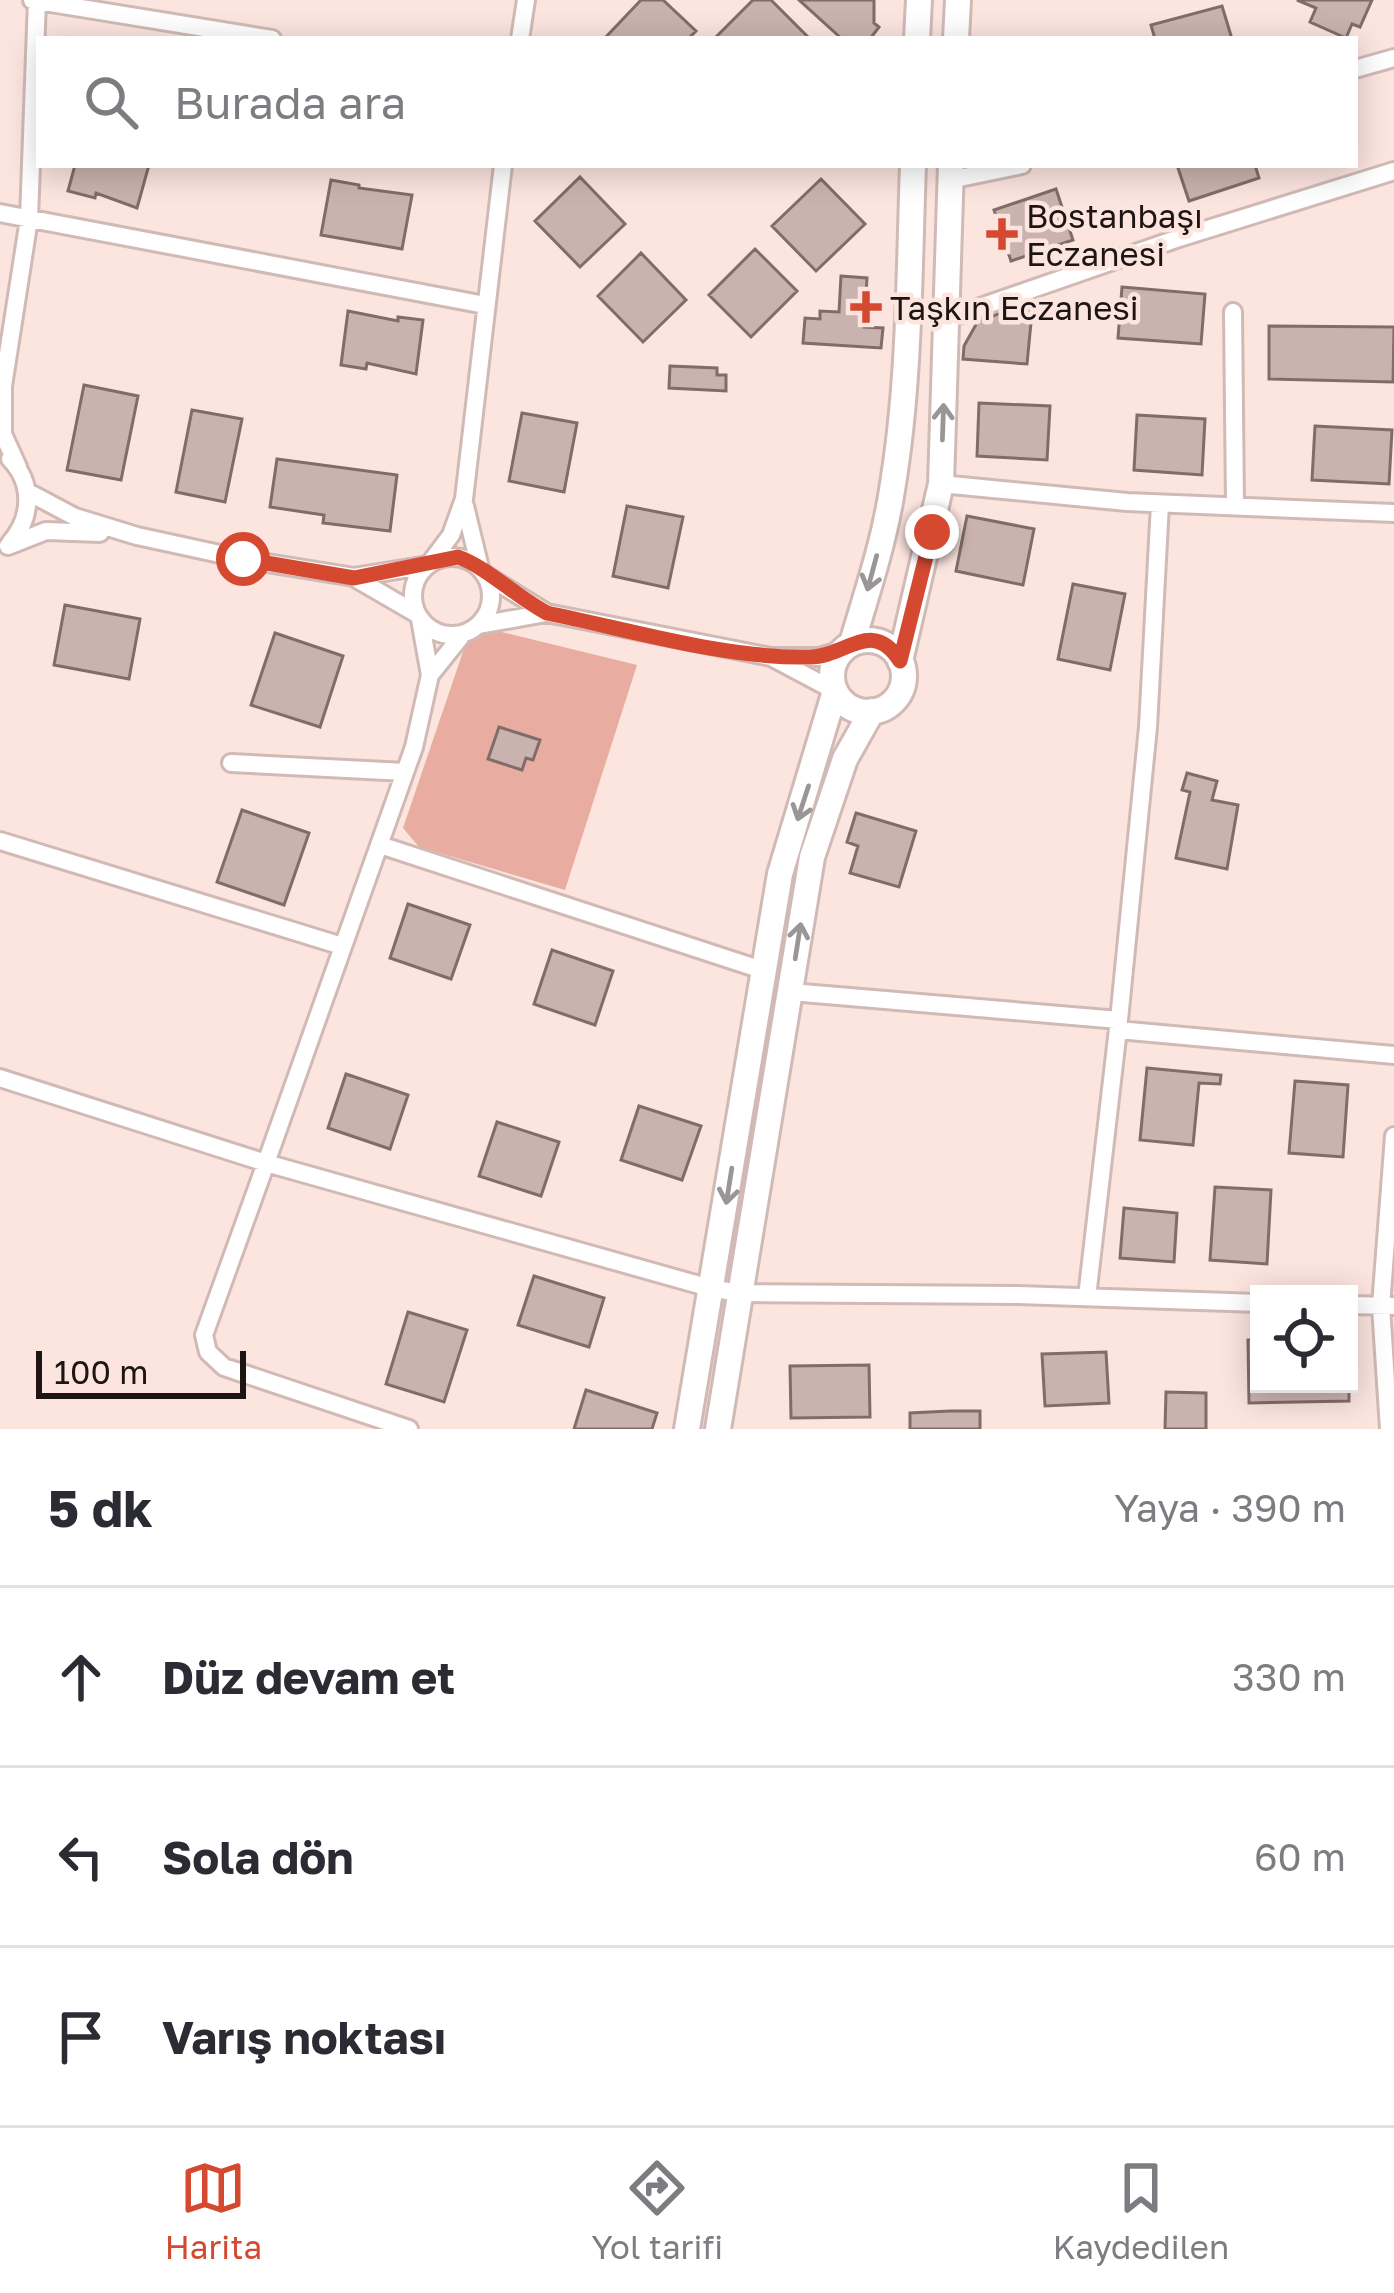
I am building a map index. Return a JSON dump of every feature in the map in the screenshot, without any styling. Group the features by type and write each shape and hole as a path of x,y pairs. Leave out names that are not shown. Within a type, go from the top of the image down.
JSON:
{"main road":[{"path":"917,36 919,0"},
{"path":"956,36 958,0"},
{"path":"687,1429 780,874 835,691 832,669 847,646 887,515 898,453 911,292 913,168"},
{"path":"718,1429 812,857 845,759 872,711 893,701 903,682 900,661 941,484 950,173"},
{"path":"847,646 874,640 894,651 900,661"},
{"path":"835,691 850,707 872,711"}],"street":[{"path":"4,548 26,516 28,492 3,434 3,386 29,219 35,0 254,36"},
{"path":"520,36 526,0"},
{"path":"1358,67 1394,58"},
{"path":"409,1429 224,1367 208,1352 204,1335 405,772 430,675 412,594 415,581 452,535 464,499 503,168"},
{"path":"950,173 995,168"},
{"path":"946,319 1179,238 1394,171"},
{"path":"0,213 485,305"},
{"path":"1233,312 1235,506"},
{"path":"0,367 9,347"},
{"path":"0,452 18,467"},
{"path":"941,484 1160,503 1394,513"},
{"path":"28,492 75,517 137,536 354,578 434,632 547,613"},
{"path":"430,675 489,609 491,595 464,499"},
{"path":"1087,1297 1148,727 1160,503"},
{"path":"4,548 46,531 137,536"},
{"path":"354,578 458,557 547,613 771,657 819,657 847,646"},
{"path":"771,657 835,691"},
{"path":"231,763 405,772"},
{"path":"0,841 342,946"},
{"path":"380,845 762,970"},
{"path":"791,992 1394,1055"},
{"path":"0,1078 266,1162 710,1288 739,1293 1250,1303"},
{"path":"1389,1429 1394,1136"},
{"path":"1358,1305 1388,1306"}],"shaded area":[{"path":"485,628 637,665 565,890 419,847 403,828 467,640"}],"building":[{"path":"641,0 663,0 696,31 691,36 607,36"},
{"path":"753,0 771,0 807,36 717,36"},
{"path":"799,0 874,0 874,23 879,27 872,36 839,36"},
{"path":"1297,0 1372,0 1360,27 1352,24 1347,36 1310,22 1316,8"},
{"path":"1222,6 1231,36 1154,36 1151,25"},
{"path":"74,168 148,168 137,208 96,193 95,198 68,191"},
{"path":"1178,168 1256,168 1259,178 1189,201"},
{"path":"580,177 625,224 580,267 535,221"},
{"path":"821,179 865,224 816,271 772,226"},
{"path":"331,180 412,195 402,249 321,235"},
{"path":"1056,189 1073,240 1011,261 994,210"},
{"path":"755,249 797,291 751,337 709,295"},
{"path":"641,253 686,300 643,342 598,296"},
{"path":"841,276 867,278 864,327 883,328 881,348 803,343 805,318 820,319 820,311 839,312"},
{"path":"1122,287 1205,294 1201,344 1118,338"},
{"path":"1033,302 1027,364 963,359 964,346 978,321"},
{"path":"348,311 398,321 398,317 423,320 416,374 367,363 366,369 341,365"},
{"path":"1269,326 1394,327 1393,382 1269,379"},
{"path":"670,366 717,368 717,375 726,375 726,391 669,388"},
{"path":"84,385 138,396 121,480 67,470"},
{"path":"979,403 1050,406 1047,460 977,456"},
{"path":"192,410 242,419 225,502 176,492"},
{"path":"522,413 577,423 564,492 509,481"},
{"path":"1137,415 1205,419 1202,475 1134,470"},
{"path":"1315,426 1392,430 1389,484 1312,480"},
{"path":"277,459 397,475 390,531 323,523 324,515 270,507"},
{"path":"627,506 683,517 668,588 613,576"},
{"path":"967,516 1034,529 1023,585 956,571"},
{"path":"1073,584 1125,594 1110,670 1058,659"},
{"path":"65,605 140,619 129,679 54,665"},
{"path":"275,633 343,656 320,727 251,705"},
{"path":"499,727 540,740 533,760 526,758 522,770 488,759"},
{"path":"1187,773 1217,781 1212,800 1238,805 1227,869 1176,858 1190,792 1182,790"},
{"path":"242,810 309,833 284,905 217,882"},
{"path":"856,813 916,831 899,887 850,873 858,846 847,842"},
{"path":"408,904 470,925 451,979 390,958"},
{"path":"552,950 613,971 595,1025 534,1004"},
{"path":"1147,1068 1221,1075 1220,1084 1199,1083 1193,1145 1140,1140"},
{"path":"346,1074 408,1095 390,1149 328,1128"},
{"path":"1295,1081 1348,1085 1343,1157 1289,1153"},
{"path":"639,1106 701,1126 682,1180 621,1160"},
{"path":"497,1122 559,1142 541,1196 479,1176"},
{"path":"1215,1187 1271,1190 1267,1264 1210,1260"},
{"path":"1124,1208 1177,1213 1174,1262 1120,1258"},
{"path":"534,1276 604,1298 589,1347 518,1325"},
{"path":"408,1312 467,1330 444,1402 386,1384"},
{"path":"1248,1340 1250,1393 1349,1393 1349,1401 1249,1403"},
{"path":"1106,1352 1109,1403 1045,1406 1042,1354"},
{"path":"869,1365 870,1417 791,1418 790,1366"},
{"path":"586,1390 657,1413 652,1429 574,1429"},
{"path":"1166,1392 1206,1393 1206,1429 1165,1429"},
{"path":"980,1411 980,1429 910,1429 910,1413"}],"place":[{"name":"Bostanbaşı Eczanesi","path":"1002,234"},
{"name":"Taşkın Eczanesi","path":"866,307"}],"route":[{"path":"243,559 354,578 458,557 547,613 771,657 819,657 852,643 874,640 894,651 900,661 932,532"}]}
